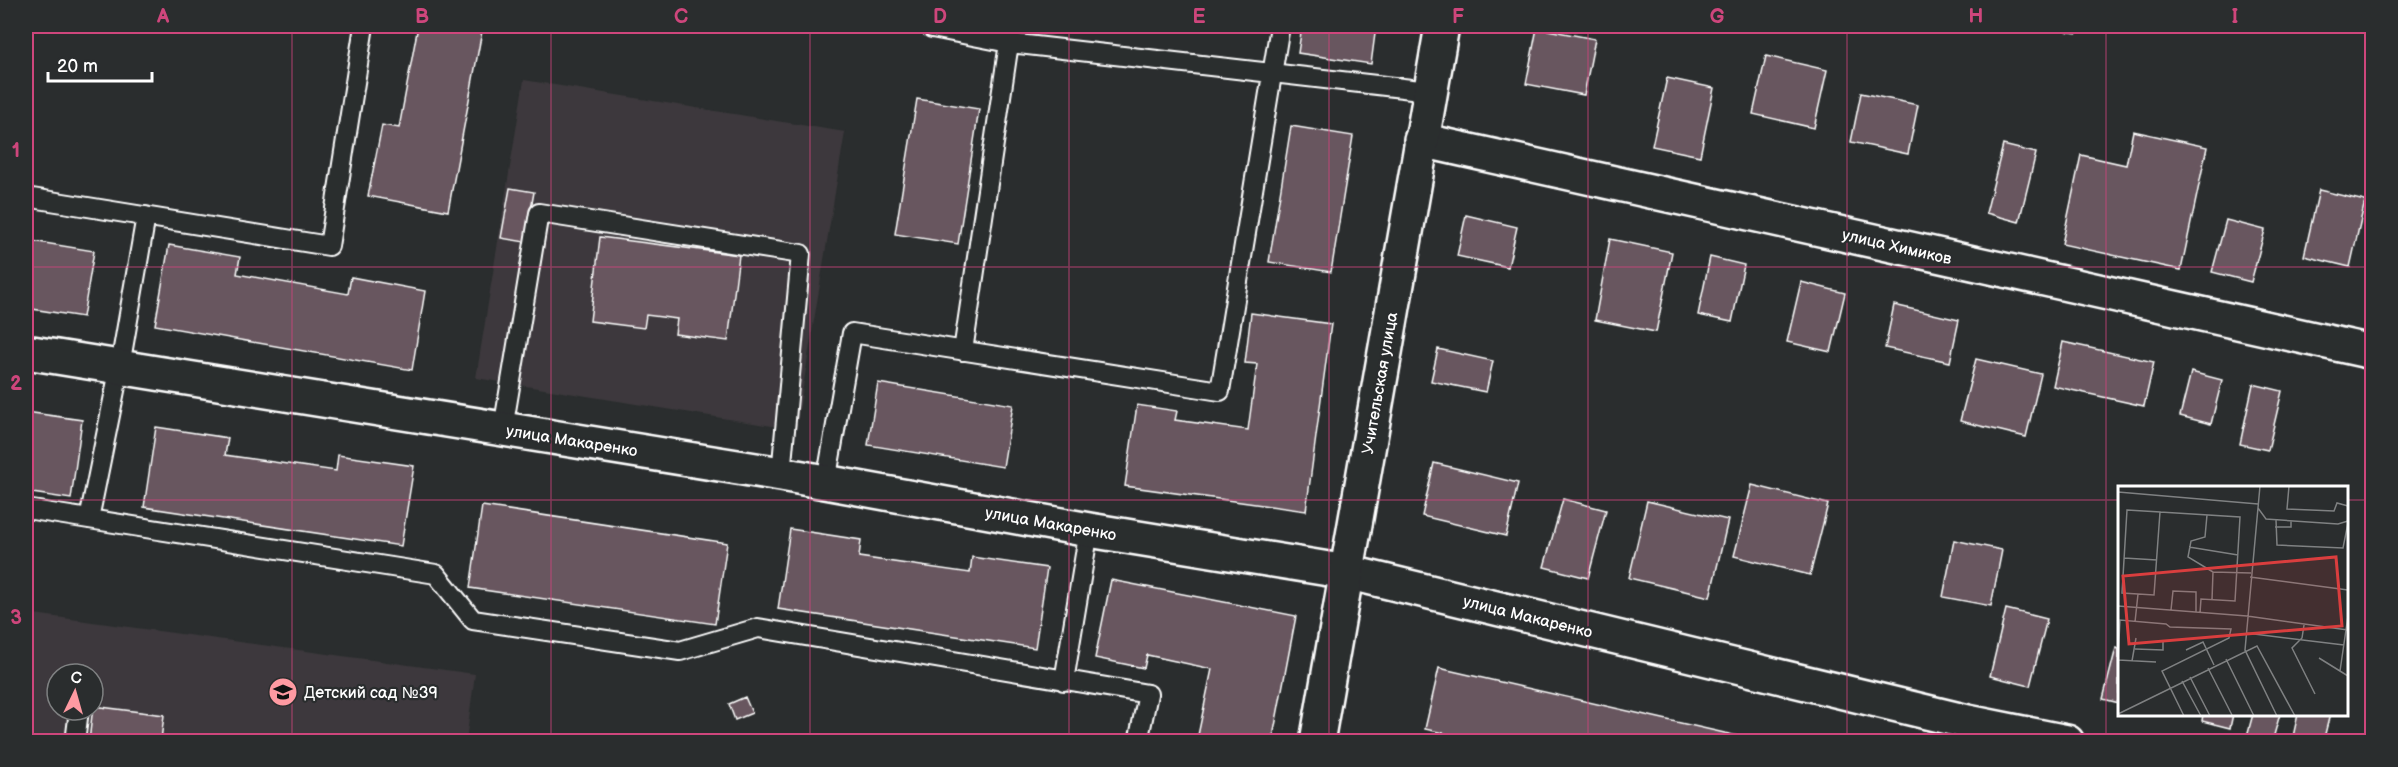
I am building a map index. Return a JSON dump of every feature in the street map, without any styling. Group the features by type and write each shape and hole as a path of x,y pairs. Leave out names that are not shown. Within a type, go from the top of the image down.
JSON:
{"street":[{"name":"Учительская улица","path":"1317,741 1420,140 1442,26"},
{"name":"улица Химиков","path":"1420,140 2373,352"},
{"name":"улица Макаренко","path":"26,352 781,474 1089,530 1347,572 1966,731 2067,741"}],"lane":[{"path":"26,197 329,246 364,26"},
{"path":"929,26 1009,43 1273,75 1429,91"},
{"path":"826,482 852,333 1220,392 1280,26"},
{"path":"963,351 1009,43"},
{"path":"503,429 539,213 801,254 781,474"},
{"path":"89,519 120,366 146,216"},
{"path":"26,509 436,574 473,620 680,651 758,628 1148,694 1138,741"},
{"path":"1064,681 1089,530"},
{"path":"75,741 77,722"}],"shaded area":[{"path":"524,80 845,132 796,430 476,378"},
{"name":"Детский сад №39","path":"34,614 475,674 466,741 26,742 26,657"}],"building":[{"path":"418,26 483,26 448,211 368,196 382,125 399,128"},
{"path":"1302,26 1376,26 1371,64 1298,53"},
{"path":"2034,26 2078,26 2077,33"},
{"path":"1537,28 1595,39 1584,95 1526,84"},
{"path":"1766,56 1827,70 1814,128 1753,114"},
{"path":"1667,78 1714,88 1700,156 1652,146"},
{"path":"1861,93 1918,105 1908,154 1851,142"},
{"path":"917,99 979,109 958,244 895,234"},
{"path":"1291,126 1353,136 1331,272 1269,262"},
{"path":"2133,131 2207,147 2181,270 2062,244 2081,155 2126,165"},
{"path":"2003,145 2036,153 2019,222 1986,213"},
{"path":"510,188 534,192 525,242 501,238"},
{"path":"2319,190 2365,201 2350,267 2304,256"},
{"path":"1466,215 1517,227 1508,267 1457,256"},
{"path":"2226,220 2265,230 2251,282 2212,272"},
{"path":"600,237 739,255 728,341 675,334 677,319 646,315 644,328 590,321"},
{"path":"1610,239 1672,252 1656,332 1595,320"},
{"path":"26,240 94,251 83,317 26,308"},
{"path":"169,245 240,257 237,274 348,294 351,277 425,291 412,370 155,325"},
{"path":"1710,257 1744,265 1732,322 1698,315"},
{"path":"1801,282 1845,293 1831,352 1787,342"},
{"path":"1894,305 1959,320 1950,362 1885,348"},
{"path":"1251,313 1331,324 1306,511 1125,486 1137,405 1177,411 1175,420 1248,430 1257,364 1245,363"},
{"path":"2063,342 2154,362 2144,406 2053,386"},
{"path":"1438,349 1493,361 1486,392 1431,381"},
{"path":"1976,359 2041,374 2026,437 1960,421"},
{"path":"2191,372 2222,380 2211,424 2180,416"},
{"path":"878,383 1013,405 1003,467 868,445"},
{"path":"2253,384 2282,391 2268,450 2240,444"},
{"path":"26,412 82,420 71,499 26,492"},
{"path":"156,427 228,438 225,455 336,471 338,455 414,466 401,546 144,507"},
{"path":"1434,463 1518,483 1506,536 1422,516"},
{"path":"1752,485 1828,504 1810,575 1734,556"},
{"path":"1563,499 1606,510 1588,578 1544,567"},
{"path":"1647,501 1728,520 1710,597 1629,578"},
{"path":"482,506 727,543 715,624 470,588"},
{"path":"790,529 861,540 859,557 970,573 972,557 1047,568 1035,648 778,609"},
{"path":"1954,540 2002,550 1991,606 1943,597"},
{"path":"1111,580 1296,616 1272,742 1188,742 1188,738 1197,740 1212,669 1147,655 1144,668 1095,658"},
{"path":"2006,609 2047,619 2030,686 1990,676"},
{"path":"2116,648 2118,649 2118,703 2103,699"},
{"path":"1439,668 1764,742 1484,742 1425,729"},
{"path":"745,697 752,713 735,720 729,704"},
{"path":"105,708 164,715 161,740 173,742 89,742 91,722 105,722"},
{"path":"2203,716 2233,716 2230,728 2202,721"},
{"path":"2252,716 2279,716 2272,742 2247,736"},
{"path":"2298,716 2330,716 2323,742 2292,741"},
{"path":"293,735 343,742 292,742"}],"place":[{"name":"Детский сад №39","path":"283,692"}]}
